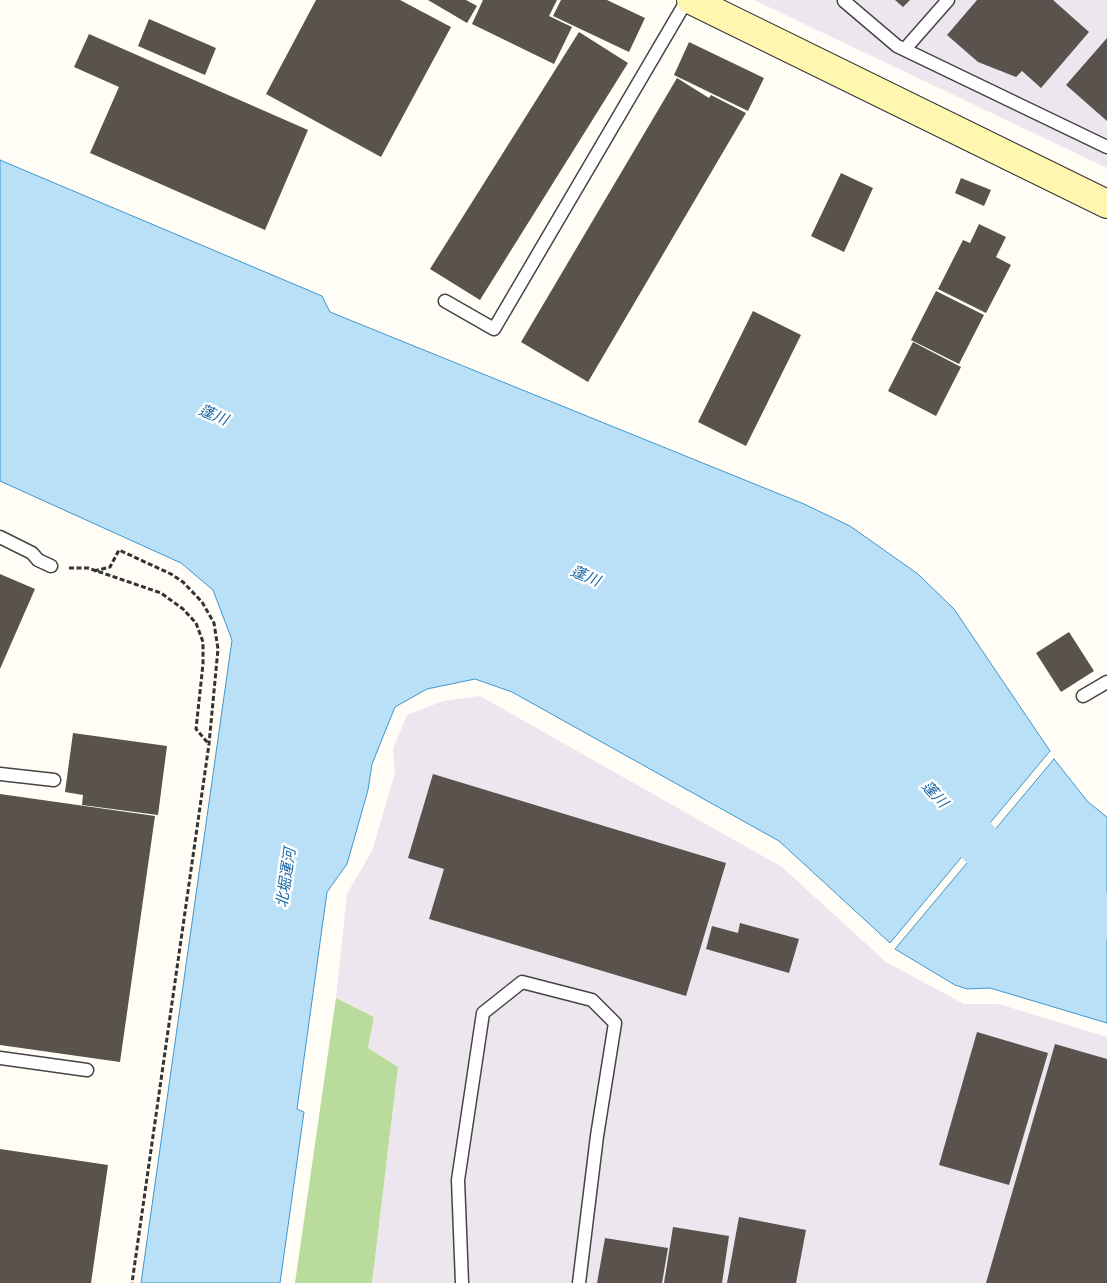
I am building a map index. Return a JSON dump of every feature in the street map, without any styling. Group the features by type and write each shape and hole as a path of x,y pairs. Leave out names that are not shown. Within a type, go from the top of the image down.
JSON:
{"street":[{"path":"691,0 1107,204"}],"lane":[{"path":"445,301 494,329 687,0"},
{"path":"905,49 948,0"},
{"path":"844,1 897,46 1107,146"},
{"path":"0,537 32,553 38,560 51,566"},
{"path":"1083,696 1107,682"},
{"path":"0,774 54,780"},
{"path":"462,1283 458,1180 483,1013 522,982 592,1000 615,1024 597,1136 579,1283"},
{"path":"0,1058 87,1070"}],"path":[{"path":"94,571 110,567 119,550 171,574 183,582 202,602 214,622 218,648 209,744 132,1283"},
{"path":"51,566 80,567 161,593 183,609 196,623 202,642 203,664 196,729 209,744"}],"shaded area":[{"path":"754,0 1107,0 1107,168"},
{"path":"480,696 782,867 886,962 964,1004 999,1004 1107,1037 1107,1283 372,1283 398,1067 368,1048 374,1017 336,998 347,894 372,851 395,773 393,748 407,715 443,701"}],"green space":[{"path":"336,998 374,1017 368,1048 398,1067 372,1283 295,1283"}],"water":[{"name":"北堀運河","path":"0,160 322,296 330,312 804,504 850,526 918,574 954,609 1050,751 890,943 779,841 512,692 475,679 427,689 395,707 372,764 368,790 347,864 327,892 297,1109 304,1112 280,1283 141,1283 232,640 213,590 181,563 0,481"},
{"path":"1054,759 1088,802 1107,817 1107,1023 990,988 967,989 955,985 895,949"}],"building":[{"path":"316,0 400,0 451,27 381,157 266,94"},
{"path":"428,0 466,0 477,6 467,23"},
{"path":"483,0 557,0 549,16 572,27 554,64 472,24"},
{"path":"561,0 607,0 645,18 629,52 553,16"},
{"path":"895,0 910,0 903,7"},
{"path":"977,0 1053,0 1089,32 1041,88 1022,71 1016,77 978,62 947,35"},
{"path":"149,19 216,48 205,75 138,46"},
{"path":"579,32 628,63 480,300 430,269"},
{"path":"89,34 308,130 265,230 90,153 119,87 74,67"},
{"path":"1107,38 1107,121 1066,85"},
{"path":"689,42 764,78 748,111 674,75"},
{"path":"677,78 709,98 711,95 746,113 588,382 521,342"},
{"path":"841,173 873,188 844,252 811,236"},
{"path":"961,178 991,190 984,206 955,193"},
{"path":"979,224 1006,237 996,257 1011,265 986,313 938,289 963,240 970,243"},
{"path":"936,291 984,315 959,364 911,340"},
{"path":"753,311 801,335 746,446 698,422"},
{"path":"913,342 961,367 936,416 888,391"},
{"path":"0,574 35,589 0,669"},
{"path":"1069,632 1094,671 1061,692 1036,653"},
{"path":"73,733 167,746 158,815 82,805 83,795 65,792"},
{"path":"433,774 726,863 686,996 429,919 444,869 408,858"},
{"path":"0,794 155,816 120,1062 0,1045"},
{"path":"740,923 799,939 789,973 706,949 712,926 738,933"},
{"path":"977,1032 1048,1053 1009,1185 939,1165"},
{"path":"1055,1044 1107,1059 1107,1283 986,1283"},
{"path":"0,1149 108,1165 91,1283 0,1283"},
{"path":"739,1217 806,1230 796,1283 727,1283"},
{"path":"673,1227 729,1236 722,1283 664,1283"},
{"path":"605,1238 668,1248 662,1283 597,1283"}],"waterway":[{"name":"蓬川","path":"934,795 1015,882 1107,917"}]}
